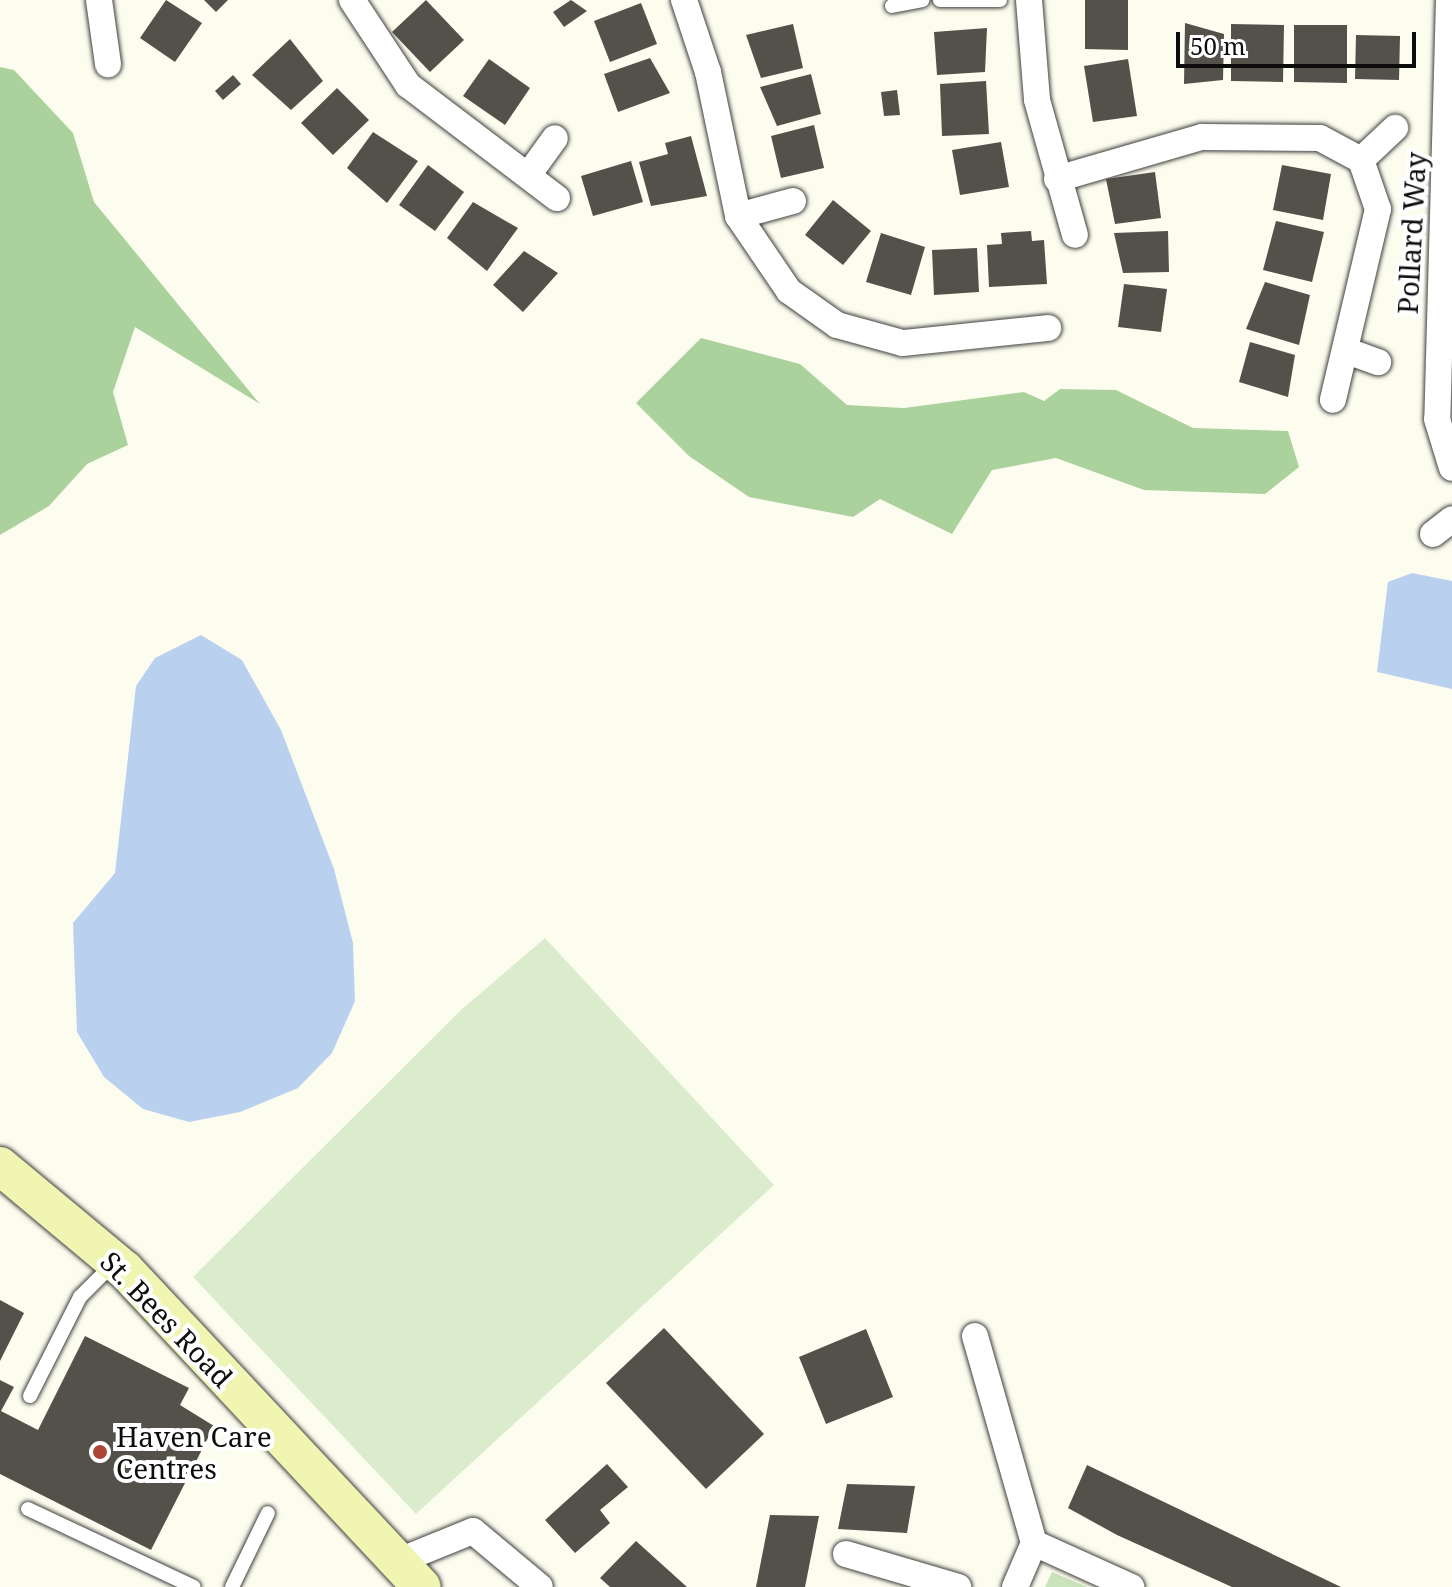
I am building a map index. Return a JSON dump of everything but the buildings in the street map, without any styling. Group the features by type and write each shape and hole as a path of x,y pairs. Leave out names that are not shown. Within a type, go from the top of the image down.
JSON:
{"main road":[{"name":"St. Bees Road","path":"0,1166 115,1261 394,1563 422,1587"}],"street":[{"path":"99,0 108,64"},
{"path":"352,0 408,85 557,198"},
{"path":"684,0 708,72 738,216 789,291 837,325 871,337 933,342 1048,328"},
{"path":"1029,0 1037,100 1075,235"},
{"name":"Pollard Way","path":"1449,0 1447,262 1437,419 1452,468"},
{"path":"1361,160 1395,128"},
{"path":"1057,179 1202,137 1320,138 1361,160 1378,209 1350,352 1333,400"},
{"path":"529,174 555,138"},
{"path":"738,216 793,201"},
{"path":"1350,352 1378,362"},
{"path":"975,1336 1034,1543 1015,1587"},
{"path":"394,1563 473,1531 540,1587"},
{"path":"1034,1543 1131,1587"},
{"path":"846,1554 958,1587"}],"lane":[{"path":"892,6 922,0"},
{"path":"940,0 1000,0"},
{"path":"30,1396 80,1297 115,1261"},
{"path":"28,1509 194,1587"},
{"path":"232,1587 268,1513"}],"green space":[{"path":"0,67 14,70 73,133 94,202 260,404 135,327 113,392 128,445 87,464 49,506 0,535"},
{"path":"701,338 800,364 847,405 904,408 1024,392 1044,401 1060,389 1116,390 1193,428 1288,431 1299,467 1265,494 1144,490 1056,458 992,470 952,534 880,499 853,517 749,497 689,456 636,403"},
{"path":"545,938 774,1185 416,1514 193,1277 461,1010"},
{"path":"1052,1572 1087,1587 1045,1587"}],"water":[{"path":"1412,573 1452,581 1452,689 1377,672 1388,582"},
{"path":"201,635 242,660 281,730 334,869 353,943 355,1001 332,1053 298,1088 240,1112 189,1122 143,1109 104,1077 77,1032 73,923 115,873 136,686 155,658"}],"place":[{"name":"Haven Care Centres","path":"100,1452"}]}
